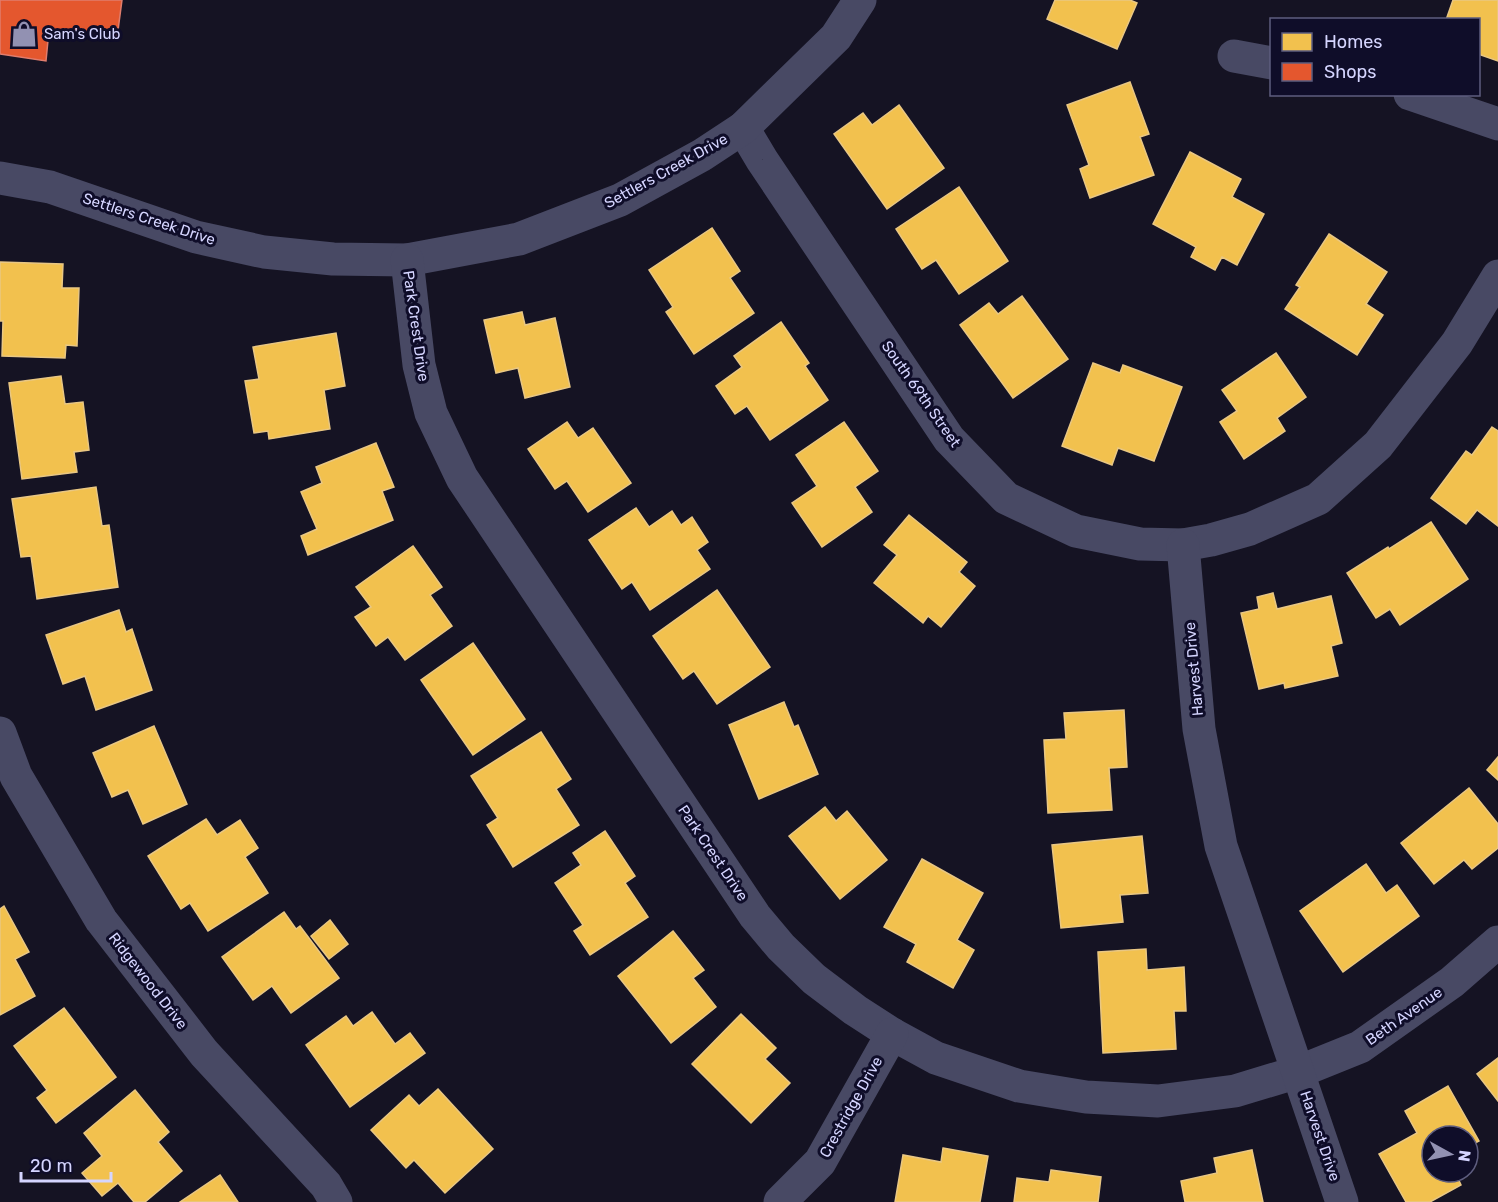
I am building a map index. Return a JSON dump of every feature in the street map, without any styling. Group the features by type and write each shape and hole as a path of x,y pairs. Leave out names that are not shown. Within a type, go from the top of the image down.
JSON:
{"street":[{"name":"Settlers Creek Drive","path":"0,178 50,187 196,237 264,252 333,259 407,260 519,239 609,204 702,155 743,128 836,37 860,0"},
{"path":"1234,56 1270,63"},
{"path":"1416,96 1498,124"},
{"name":"South 69th Street","path":"743,128 768,170 949,440 1006,498 1076,531 1140,544 1183,545"},
{"name":"Park Crest Drive","path":"407,260 419,365 431,412 462,478 755,916 781,947 814,979 855,1011 936,1058 1019,1086 1086,1097 1158,1101 1235,1091 1298,1072"},
{"path":"1183,545 1250,529 1318,499 1378,445 1457,344 1498,276"},
{"name":"Harvest Drive","path":"1183,545 1199,729 1221,846 1342,1202"},
{"name":"Ridgewood Drive","path":"0,733 16,776 101,920 204,1053 326,1185 336,1202"},
{"name":"Beth Avenue","path":"1298,1072 1359,1047 1452,982 1498,942"},
{"name":"Crestridge Drive","path":"780,1202 820,1162 892,1034"}],"building: Homes":[{"path":"1055,0 1130,0 1137,3 1117,49 1047,19"},
{"path":"1453,0 1498,0 1498,61 1480,55 1480,18 1447,18"},
{"path":"1130,82 1149,134 1140,137 1154,175 1090,198 1080,169 1089,165 1067,105"},
{"path":"899,105 944,168 887,209 834,134 863,113 872,125"},
{"path":"1190,152 1241,179 1232,197 1264,214 1237,265 1222,257 1215,270 1191,257 1196,247 1153,224"},
{"path":"959,187 1008,261 959,294 936,260 922,269 896,229"},
{"path":"712,228 740,271 730,278 754,313 694,354 666,312 673,307 649,270"},
{"path":"1329,234 1387,272 1366,304 1383,315 1357,355 1285,309 1300,287 1296,285"},
{"path":"0,262 63,264 62,288 79,288 77,346 66,345 65,358 2,356"},
{"path":"1022,296 1068,359 1013,398 960,325 989,303 998,314"},
{"path":"522,312 525,325 555,318 570,387 525,398 518,368 496,373 484,320"},
{"path":"781,322 809,363 805,366 828,400 770,440 747,406 735,414 716,386 742,367 734,356"},
{"path":"336,333 345,386 324,390 330,429 269,439 268,431 254,433 245,381 259,379 253,347"},
{"path":"1276,353 1306,397 1277,418 1285,431 1244,459 1220,422 1237,411 1222,390"},
{"path":"1093,363 1120,373 1123,365 1182,387 1154,461 1118,448 1112,465 1062,446"},
{"path":"61,376 65,404 83,402 89,450 74,452 77,472 22,479 9,383"},
{"path":"567,422 578,438 593,428 631,483 588,512 567,481 555,489 528,449"},
{"path":"844,422 878,471 855,487 872,512 822,547 792,503 817,486 796,455"},
{"path":"1492,427 1498,431 1498,526 1477,510 1466,524 1431,498 1466,451 1472,455"},
{"path":"376,443 394,487 382,491 393,520 308,555 301,536 317,529 301,492 322,483 316,467"},
{"path":"96,487 102,526 109,525 118,587 37,599 31,556 21,557 12,499"},
{"path":"636,508 649,527 672,511 681,525 692,517 708,542 697,550 710,569 650,610 632,582 622,589 589,540"},
{"path":"909,515 967,562 959,572 975,586 941,627 928,616 923,623 874,583 897,555 884,545"},
{"path":"1431,522 1468,579 1400,625 1390,609 1376,618 1347,573"},
{"path":"413,546 442,587 430,595 452,626 405,660 388,637 376,646 355,617 371,607 356,587"},
{"path":"717,590 770,667 717,704 694,671 683,679 653,636"},
{"path":"1273,593 1277,609 1331,596 1342,643 1331,646 1338,676 1285,688 1284,683 1259,689 1241,613 1259,609 1257,597"},
{"path":"119,610 126,632 132,629 152,690 96,710 85,676 63,684 46,635"},
{"path":"473,643 525,719 473,755 421,680"},
{"path":"784,702 794,727 798,725 818,774 759,799 729,725"},
{"path":"1124,710 1127,767 1109,768 1112,810 1048,813 1044,740 1066,739 1064,713"},
{"path":"154,726 187,804 143,824 128,790 112,797 93,753"},
{"path":"541,732 571,779 556,789 579,825 513,867 487,825 498,818 471,776"},
{"path":"1498,757 1498,780 1487,770"},
{"path":"1469,788 1498,824 1498,848 1472,869 1464,860 1434,884 1401,843"},
{"path":"825,807 836,821 847,811 887,860 840,899 789,836"},
{"path":"206,819 217,835 240,820 258,848 245,857 268,893 208,931 190,903 181,909 148,856"},
{"path":"605,831 635,876 625,883 648,917 590,955 574,931 583,925 555,883 581,865 573,853"},
{"path":"1142,836 1148,893 1120,895 1123,922 1061,928 1052,845"},
{"path":"922,859 983,893 957,940 974,950 953,988 907,962 916,944 884,927"},
{"path":"1366,864 1386,893 1397,885 1419,916 1343,972 1300,911"},
{"path":"4,906 29,952 15,959 35,996 0,1015 0,909"},
{"path":"284,912 296,929 300,926 339,978 291,1013 272,986 253,1000 222,957"},
{"path":"330,920 348,944 329,959 311,936"},
{"path":"673,931 704,970 693,978 716,1007 671,1043 618,976"},
{"path":"1146,949 1147,970 1184,967 1186,1011 1174,1011 1176,1049 1103,1053 1098,952"},
{"path":"64,1008 116,1077 56,1123 37,1098 47,1090 14,1046"},
{"path":"372,1012 395,1044 410,1033 425,1053 350,1107 306,1045 346,1016 353,1026"},
{"path":"741,1014 776,1048 765,1059 790,1083 751,1123 692,1064"},
{"path":"1498,1058 1498,1101 1477,1074"},
{"path":"1448,1086 1469,1124 1420,1124 1420,1184 1461,1185 1430,1202 1406,1202 1379,1154 1417,1133 1405,1111"},
{"path":"438,1089 493,1149 445,1193 414,1160 406,1168 371,1130 409,1095 419,1106"},
{"path":"135,1090 169,1132 158,1142 182,1171 145,1202 134,1202 118,1183 102,1196 82,1173 102,1156 84,1133"},
{"path":"943,1148 988,1156 980,1202 895,1202 903,1155 941,1162"},
{"path":"1252,1150 1263,1202 1185,1202 1181,1181 1217,1173 1214,1158"},
{"path":"1051,1170 1101,1177 1098,1202 1014,1202 1017,1178 1049,1182"},
{"path":"220,1175 238,1202 180,1202"}],"building: Shops":[{"name":"Sam's Club","path":"0,0 122,0 117,38 49,30 46,61 0,54"}],"place":[{"name":"Sam's Club","path":"24,34"}]}
